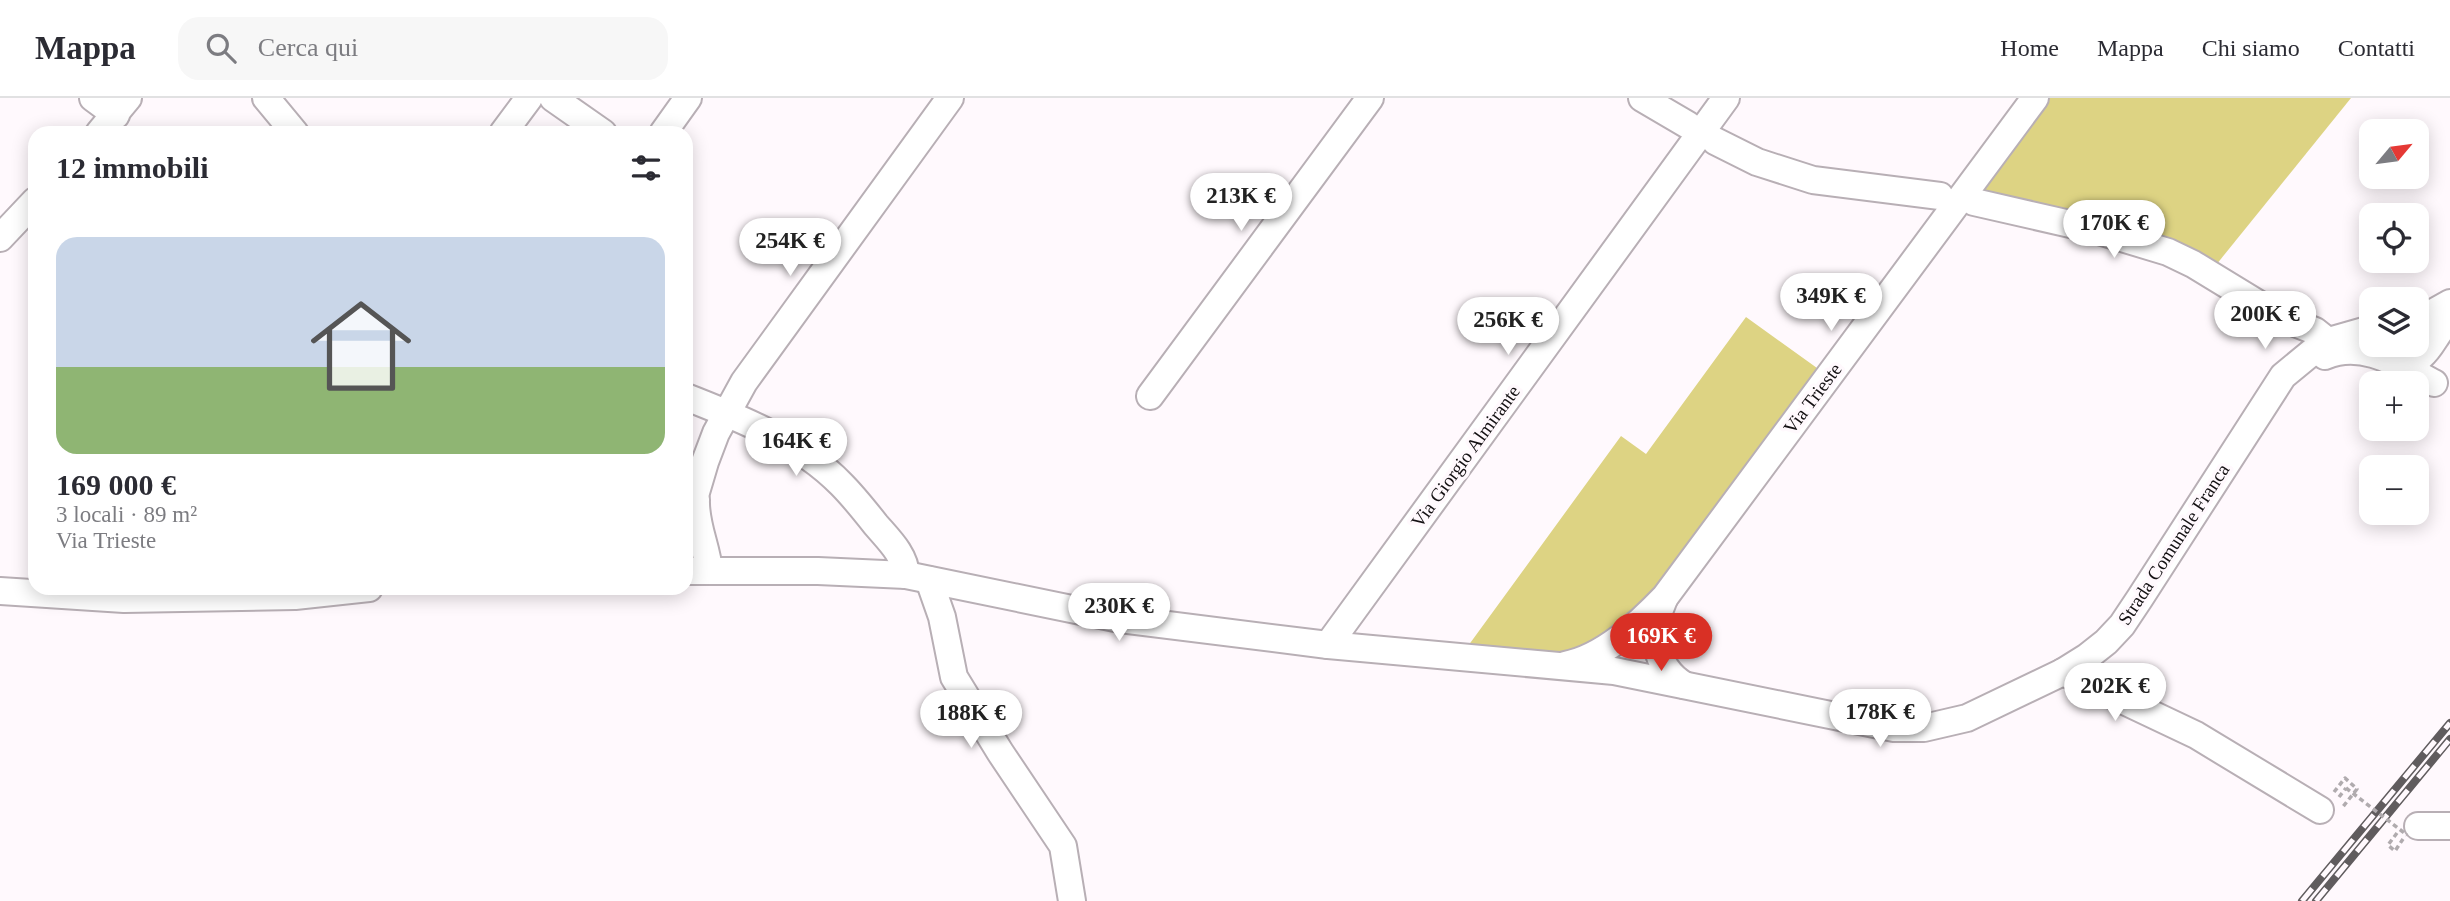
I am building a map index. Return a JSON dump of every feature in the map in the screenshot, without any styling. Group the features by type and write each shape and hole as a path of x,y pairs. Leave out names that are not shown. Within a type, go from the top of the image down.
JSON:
{"street":[{"path":"93,98 114,115"},
{"path":"266,98 289,126"},
{"path":"508,126 529,98"},
{"path":"553,98 593,126"},
{"path":"668,126 688,98"},
{"path":"693,504 705,462 726,413 744,382 950,98"},
{"path":"1150,396 1370,98"},
{"path":"1642,98 1688,125"},
{"name":"Via Giorgio Almirante","path":"1328,645 1726,98"},
{"name":"Via Trieste","path":"1646,629 1665,597 2035,98"},
{"path":"1715,141 1757,162 1813,180 1940,196"},
{"path":"1974,202 2092,229 2168,252 2270,310 2315,331 2335,346"},
{"path":"0,238 28,208"},
{"path":"2429,315 2450,303"},
{"path":"2270,310 2359,321"},
{"path":"2270,310 2295,330 2298,336 2286,361 2283,376"},
{"path":"2429,338 2450,319"},
{"path":"2266,401 2294,375 2335,346 2359,335"},
{"path":"2266,401 2283,376 2317,348 2335,346 2359,352"},
{"path":"2412,357 2444,390"},
{"path":"693,400 726,413 789,445 840,483 899,553 906,566 918,577 942,617 954,677 1063,846 1072,901"},
{"name":"Strada Comunale Franca","path":"697,571 818,571 918,577 1120,619 1328,645 1625,673 1895,728 1924,728 1967,718 2063,671 2087,657 2122,625 2266,401"},
{"path":"697,491 697,520 706,551 697,571"},
{"path":"0,591 28,593"},
{"path":"62,595 124,599 304,595"},
{"path":"1557,667 1583,660 1646,629"},
{"path":"1625,673 1617,665 1615,656 1618,648 1646,629"},
{"path":"1646,629 1663,663 1675,679 1684,685"},
{"path":"2063,671 2188,732 2320,810"},
{"path":"2412,830 2450,826"}],"path":[{"path":"2320,810 2345,778 2357,789 2342,809 2334,803 2346,788 2412,830"}],"shaded area":[{"path":"2048,98 2351,98 2216,265 1981,193"},
{"path":"1746,317 1817,368 1658,587 1631,618 1582,648 1562,653 1468,646 1621,436 1646,454"}],"railway":[{"path":"2302,901 2450,723"},
{"path":"2316,901 2450,739"}]}
